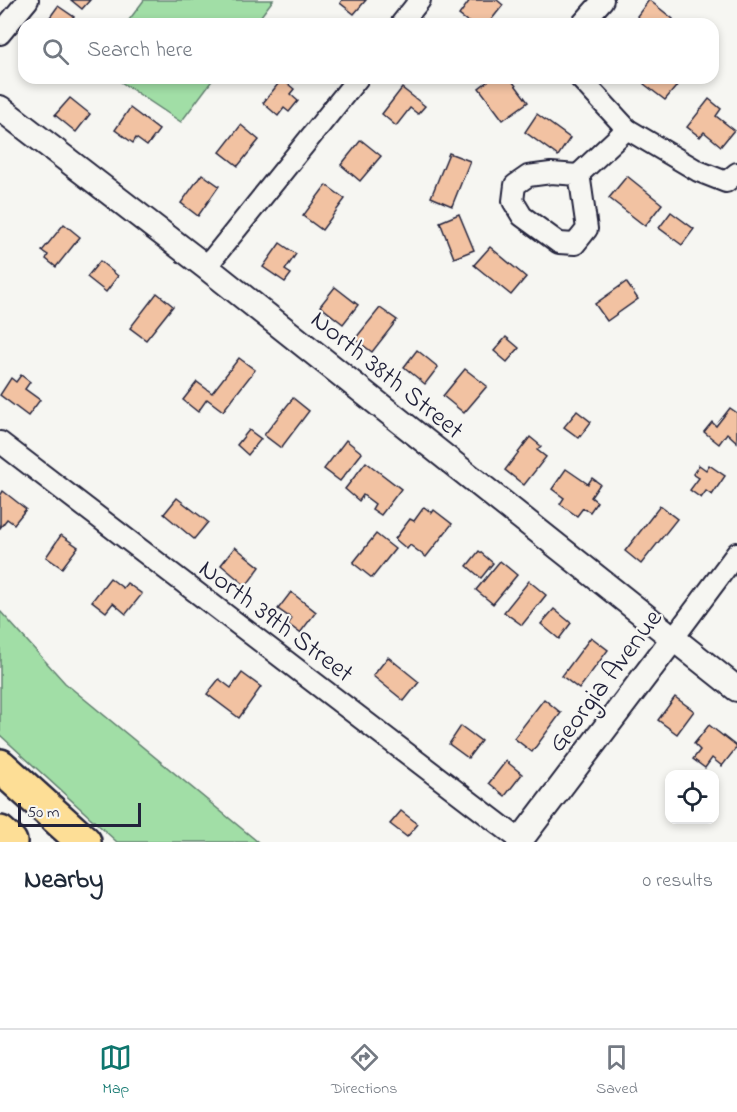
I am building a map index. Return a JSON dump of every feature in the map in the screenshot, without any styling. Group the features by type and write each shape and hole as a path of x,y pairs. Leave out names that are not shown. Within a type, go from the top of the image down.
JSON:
{"highway":[{"path":"0,766 84,842"},
{"path":"0,833 10,842"}],"street":[{"path":"0,34 28,0"},
{"path":"406,18 420,0"},
{"path":"587,18 603,0"},
{"path":"206,267 353,84"},
{"path":"586,84 627,129 698,171 732,178"},
{"name":"North 38th Street","path":"0,108 206,267 672,640 737,689"},
{"path":"578,175 627,129"},
{"name":"North 39th Street","path":"0,442 520,841"},
{"name":"Georgia Avenue","path":"520,841 737,553"}],"green space":[{"path":"144,0 273,0 260,18 130,18"},
{"path":"124,84 210,84 181,122"},
{"path":"0,611 65,683 258,842 117,842 0,735"}],"building":[{"path":"71,0 90,0 82,9"},
{"path":"342,0 366,0 354,14 340,3"},
{"path":"470,0 497,0 503,5 493,18 463,18 459,15"},
{"path":"649,0 672,18 640,18 637,16"},
{"path":"58,6 74,17 73,18 49,18"},
{"path":"278,84 288,84 294,89 290,94 298,101 289,112 284,108 278,116 263,103"},
{"path":"484,84 514,84 528,102 503,120 479,88"},
{"path":"644,84 678,84 665,100"},
{"path":"402,88 425,106 418,114 410,108 396,126 382,114"},
{"path":"70,98 90,114 76,132 55,115"},
{"path":"709,99 721,109 716,116 734,130 721,146 704,132 700,137 687,127"},
{"path":"130,108 159,130 147,146 136,138 133,143 115,130"},
{"path":"537,114 570,138 558,156 525,132"},
{"path":"241,125 259,140 238,166 220,152"},
{"path":"361,140 381,156 360,181 341,165"},
{"path":"449,153 470,161 452,206 431,197"},
{"path":"202,174 219,186 198,216 181,203"},
{"path":"627,176 662,204 645,226 609,198"},
{"path":"326,185 345,199 322,230 303,216"},
{"path":"671,212 694,229 682,245 659,228"},
{"path":"459,214 474,250 454,258 440,222"},
{"path":"64,224 80,237 56,267 46,259 48,255 42,251"},
{"path":"280,243 296,254 285,270 291,274 285,282 263,267"},
{"path":"490,247 526,277 511,295 474,265"},
{"path":"100,261 118,276 106,292 87,277"},
{"path":"626,282 638,299 607,321 595,304"},
{"path":"335,287 358,305 343,324 320,306"},
{"path":"157,293 173,306 146,340 130,328"},
{"path":"380,308 397,320 372,352 355,339"},
{"path":"506,337 519,348 507,362 494,351"},
{"path":"417,350 438,367 425,384 404,367"},
{"path":"239,358 255,370 223,411 207,399 198,412 183,400 197,382 212,393"},
{"path":"465,369 487,386 464,413 443,396"},
{"path":"21,375 30,382 25,389 40,400 28,416 0,395 11,378 16,382"},
{"path":"293,398 309,411 281,448 264,435"},
{"path":"730,408 737,413 737,442 727,433 719,444 704,432 712,422 716,426"},
{"path":"577,411 591,422 579,438 564,427"},
{"path":"249,430 261,439 248,455 237,445"},
{"path":"530,437 541,446 537,450 546,457 524,485 505,470"},
{"path":"346,440 362,453 340,481 324,469"},
{"path":"366,462 401,489 381,515 372,509 375,504 363,495 359,501 345,489"},
{"path":"699,465 706,470 709,465 725,476 712,495 706,491 701,498 690,490 699,478 693,474"},
{"path":"566,469 588,484 592,478 600,484 591,497 597,502 590,512 583,508 577,516 560,504 564,498 552,489"},
{"path":"3,491 26,509 14,524 7,519 0,528 0,496"},
{"path":"177,498 208,522 194,539 164,514"},
{"path":"660,506 677,519 641,564 625,551"},
{"path":"424,507 432,513 434,510 452,524 426,557 410,545 407,549 395,539 410,519 414,521"},
{"path":"376,534 395,549 372,578 353,563"},
{"path":"61,535 78,547 62,568 46,557"},
{"path":"235,547 260,567 246,586 221,565"},
{"path":"479,551 493,563 481,578 467,566"},
{"path":"500,561 517,575 493,604 476,590"},
{"path":"110,578 123,588 127,583 142,594 126,614 113,603 106,612 92,601"},
{"path":"529,581 546,595 522,625 504,612"},
{"path":"291,592 316,612 300,633 288,624 292,619 278,609"},
{"path":"554,609 571,623 559,639 541,624"},
{"path":"591,637 608,650 579,689 562,676"},
{"path":"388,657 419,682 404,701 373,676"},
{"path":"242,673 261,687 239,718 207,694 219,679 231,688"},
{"path":"675,697 694,711 677,734 658,720"},
{"path":"544,699 561,713 532,752 514,738"},
{"path":"709,725 737,747 722,766 712,758 705,768 693,759 700,750 694,744"},
{"path":"461,726 481,741 468,758 449,744"},
{"path":"506,761 522,774 505,796 489,783"},
{"path":"401,811 418,824 407,837 390,824"}]}
